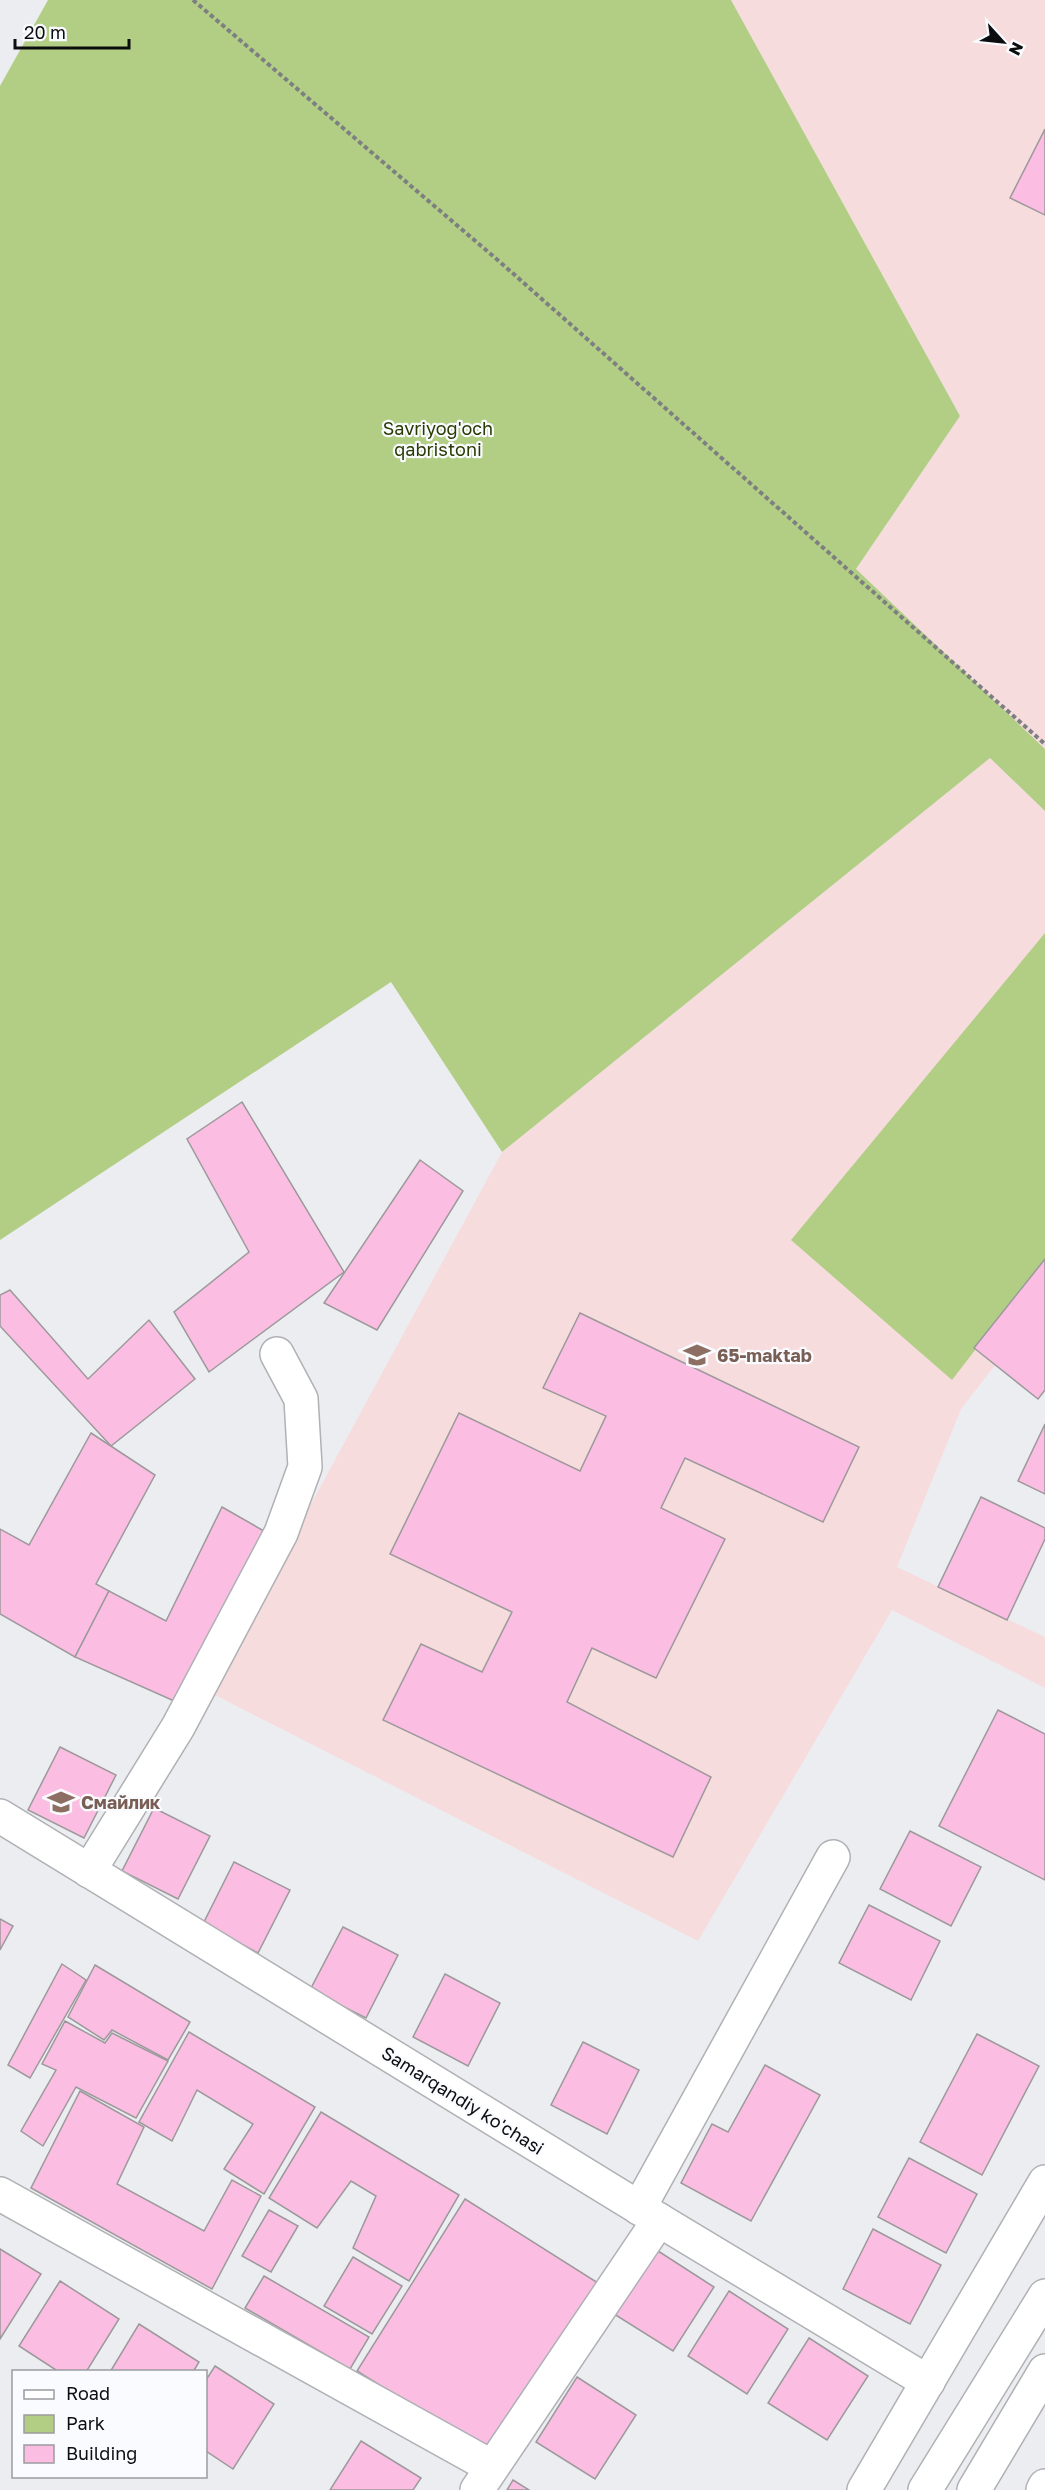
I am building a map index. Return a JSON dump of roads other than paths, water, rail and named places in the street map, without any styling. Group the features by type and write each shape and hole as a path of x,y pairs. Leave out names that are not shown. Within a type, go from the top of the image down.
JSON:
{"street":[{"path":"89,1871 178,1727 281,1533 305,1467 301,1399 277,1354"},
{"name":"Samarqandiy ko'chasi","path":"0,1816 649,2214 928,2382"},
{"path":"0,2194 484,2478 649,2214 833,1857"},
{"path":"864,2490 1045,2182"},
{"path":"925,2490 1045,2296"},
{"path":"974,2490 1045,2371"}],"place":[{"name":"65-maktab","path":"697,1355"},
{"name":"Смайлик","path":"61,1802"}],"park label":[{"name":"Savriyog'och qabristoni","path":"438,438"}]}
